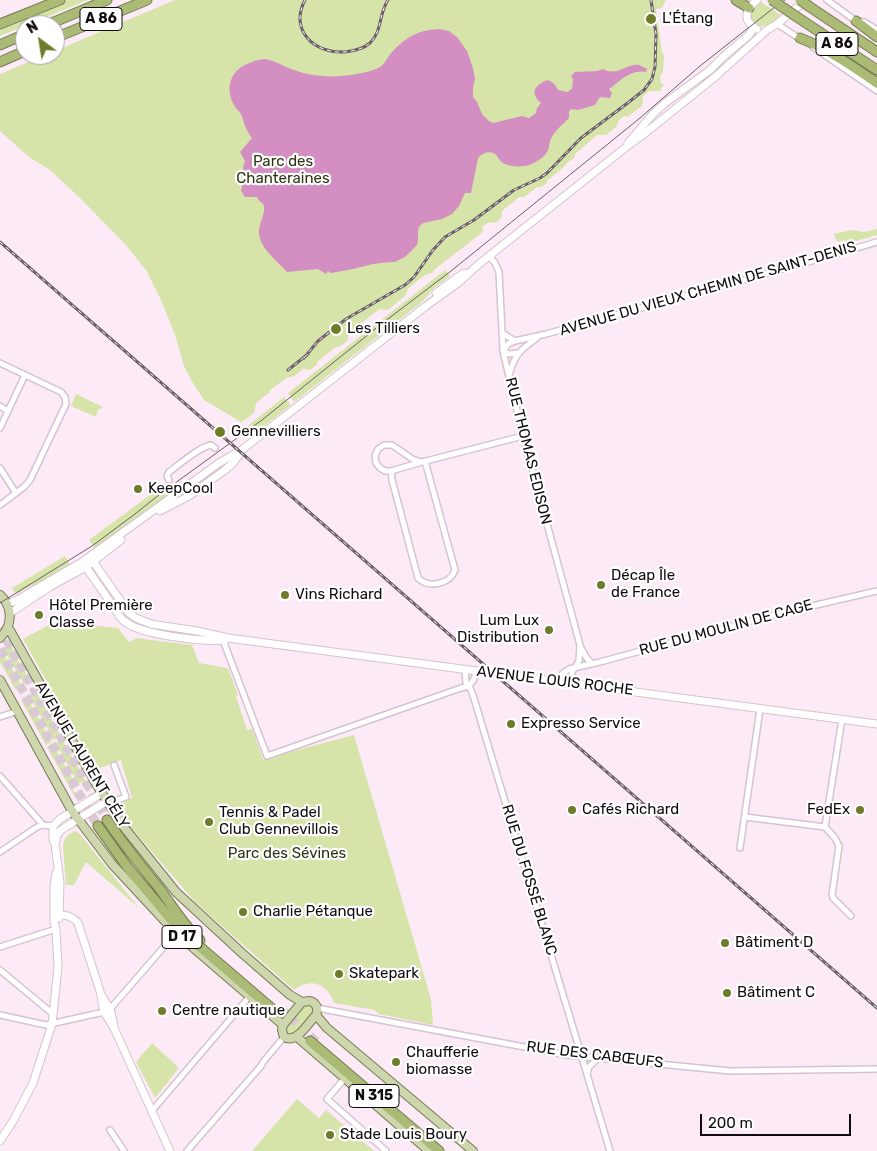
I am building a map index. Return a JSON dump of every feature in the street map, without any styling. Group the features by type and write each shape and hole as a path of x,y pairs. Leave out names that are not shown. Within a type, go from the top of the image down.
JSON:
{"highway":[{"path":"0,24 60,0"},
{"name":"A 86","path":"65,18 107,0"},
{"name":"A 86","path":"65,34 147,0"},
{"path":"736,0 749,8"},
{"name":"A 86","path":"772,0 877,70"},
{"name":"A 86","path":"800,0 808,3 877,52"},
{"path":"856,21 877,38"},
{"path":"0,45 15,38"},
{"path":"800,38 846,62 877,83"},
{"path":"0,62 15,55"},
{"path":"98,826 128,868 179,930 278,1011 194,934 126,848 107,820"},
{"name":"N 315","path":"310,1041 439,1151"}],"main road":[{"path":"756,0 749,8 747,13 748,20 754,27 760,30 767,30"},
{"path":"10,613 92,560 145,521 182,500 426,306 436,293 454,279 479,264 644,134 767,30 808,3"},
{"path":"627,146 629,141 649,118 710,70 723,56 749,35 754,27"},
{"path":"675,96 681,103"},
{"path":"92,560 177,494 228,462"},
{"path":"177,494 182,500"},
{"name":"AVENUE LOUIS ROCHE","path":"92,560 129,613 151,624 233,638 465,670 607,687 877,724"},
{"path":"8,604 84,565"},
{"name":"AVENUE LOUIS ROCHE","path":"84,565 123,621 135,627 146,632 204,640 233,638"},
{"path":"0,595 8,604 10,613 8,627 0,638"},
{"name":"AVENUE LAURENT CÉLY","path":"8,627 107,801 123,826 176,892 290,995 302,1002 307,1000 312,1002 327,1028 473,1151"},
{"name":"D 17","path":"0,680 72,811 118,871 176,933 283,1025"},
{"path":"52,826 72,811 102,793"},
{"path":"55,844 60,830 107,801"},
{"path":"52,826 56,828 57,835"},
{"path":"0,1141 14,1121 33,1083 52,1024 58,967 56,929 58,924 60,882 52,826"},
{"path":"57,915 70,917 78,923 107,1011 170,1151"},
{"path":"302,1002 283,1025 284,1037 291,1039 296,1037 317,1012"},
{"path":"296,1037 429,1151"}],"street":[{"path":"826,0 833,3 856,21 864,22 877,30"},
{"path":"777,24 877,92"},
{"name":"AVENUE DU VIEUX CHEMIN DE SAINT-DENIS","path":"503,351 508,344 515,341 540,336 877,242"},
{"name":"RUE THOMAS EDISON","path":"489,256 499,272 503,351 522,436 580,645 592,664"},
{"path":"502,333 515,341"},
{"name":"AVENUE DU VIEUX CHEMIN DE SAINT-DENIS","path":"518,353 540,336"},
{"path":"503,351 509,354 518,353"},
{"path":"509,377 512,363 518,353"},
{"path":"0,363 61,392 65,397 66,404 30,480 24,487 0,505"},
{"path":"0,428 25,375"},
{"path":"0,406 8,411"},
{"path":"423,461 414,460 392,445 384,445 375,456 376,463 380,468 385,471 391,471 522,436"},
{"path":"169,480 167,476 169,472 205,446 211,444 215,448"},
{"path":"391,471 418,578 427,584 436,584 446,580 455,570 423,461"},
{"path":"0,468 16,493"},
{"name":"RUE DU MOULIN DE CAGE","path":"557,682 566,670 772,615 877,591"},
{"path":"223,640 267,756 469,686 474,681 477,671"},
{"name":"RUE THOMAS EDISON","path":"576,668 580,659 580,645"},
{"path":"571,684 572,672 576,668"},
{"name":"RUE DU FOSSÉ BLANC","path":"465,670 466,683 473,695 610,1151"},
{"path":"740,848 760,708"},
{"path":"0,717 18,711"},
{"path":"824,827 842,719"},
{"path":"107,801 112,802 126,797 114,765"},
{"path":"0,776 43,825"},
{"path":"745,816 824,827 835,838 839,846 832,896 851,916"},
{"path":"0,852 35,828 43,825 52,826"},
{"path":"0,947 56,929"},
{"path":"0,1015 52,1024 107,1011 176,933"},
{"path":"0,970 53,1014"},
{"path":"151,1112 249,997"},
{"name":"RUE DES CABŒUFS","path":"317,1012 333,1010 581,1056 730,1071 877,1069"},
{"path":"186,1151 284,1037"},
{"path":"587,1074 589,1066 599,1057"},
{"path":"345,1078 327,1099 386,1151"},
{"path":"110,1130 124,1151"}],"green space":[{"path":"67,0 88,0 51,15 31,15"},
{"name":"Parc des Chanteraines","path":"175,0 666,0 662,8 656,9 664,56 663,72 660,76 661,83 664,85 660,91 650,91 643,96 642,106 627,117 624,116 618,121 617,126 606,135 597,135 575,154 575,157 547,183 537,187 524,197 519,197 502,211 501,218 495,223 489,222 482,227 483,232 432,273 417,281 407,290 406,295 388,310 379,309 353,330 348,336 347,341 317,362 317,365 310,370 303,369 270,390 256,403 254,413 241,422 204,400 194,385 184,366 175,335 162,302 146,270 125,244 50,170 29,157 0,131 0,74 21,65 65,65 65,47"},
{"path":"761,2 781,15 764,26 755,23 751,16 753,9"},
{"path":"15,22 15,30 0,36 0,28"},
{"path":"877,229 877,235 846,244 845,240 837,242 834,234 851,230 864,232"},
{"path":"445,270 450,276 435,287 422,302 294,402 288,393"},
{"path":"76,394 103,407 98,410 96,417 71,406"},
{"path":"284,397 291,405 251,436 245,428"},
{"path":"161,487 168,497 96,549 89,540"},
{"path":"65,556 71,566 35,588 33,585 16,594 12,588"},
{"name":"Parc des Sévines","path":"76,624 118,628 129,642 136,638 192,645 199,663 228,668 238,695 236,696 247,730 252,729 263,759 354,735 431,999 433,1025 379,1014 374,1010 334,1003 323,987 312,983 300,986 294,990 196,903 124,819 120,802 132,798 121,760 95,770 23,639 47,626 75,628"},
{"path":"10,645 30,681 24,684 3,648"},
{"path":"1,649 21,685 15,689 0,662"},
{"path":"36,691 61,737 54,740 29,695"},
{"path":"27,697 52,742 46,745 21,700"},
{"path":"62,739 91,790 87,792 82,782 78,784 56,743"},
{"path":"53,744 76,785 72,788 78,798 76,799 47,747"},
{"path":"75,831 79,833 139,908 86,862 74,885 66,885 63,844 66,837"},
{"path":"307,1004 312,1006 313,1012 296,1033 289,1033 286,1028 287,1026"},
{"path":"152,1043 179,1068 155,1098 136,1062"},
{"path":"297,1099 319,1118 326,1110 374,1151 252,1151"}],"shaded area":[{"path":"438,29 449,31 457,37 467,51 475,79 473,97 482,114 493,123 522,116 529,118 536,113 541,103 535,96 536,87 547,80 554,84 558,90 567,92 572,89 573,79 571,76 575,72 603,69 618,71 635,65 647,69 646,72 630,74 609,89 612,93 610,98 600,97 595,105 578,110 571,109 569,118 552,137 546,153 534,163 526,166 508,165 493,153 488,152 478,158 471,193 465,193 459,206 452,214 442,219 423,223 419,227 417,245 405,257 395,262 373,264 331,273 328,271 326,274 318,269 287,272 270,254 260,239 259,230 264,212 263,205 257,197 245,197 241,191 245,173 243,168 245,161 240,152 252,138 241,114 231,99 230,87 233,76 241,67 265,59 302,73 319,76 345,76 364,73 382,66 407,38 424,31"}],"tunnel":[{"path":"0,628 107,820"},
{"path":"0,649 98,826"},
{"path":"280,1008 319,1044"}],"tram line":[{"path":"0,603 92,546 262,420 380,325 451,271 640,118 700,66 785,0"}],"railway":[{"path":"305,0 301,11 300,21 302,30 307,38 315,44 323,49 334,52 355,50 370,43 377,33 388,0"},
{"path":"304,358 318,341 346,319 405,285 414,277 433,250 445,237 474,220 514,190 547,173 581,138 644,90 652,79 655,67 656,34 651,0"},
{"path":"0,242 877,1008"},
{"path":"288,370 308,354"}],"place":[{"name":"L'Étang","path":"651,19"},
{"name":"Les Tilliers","path":"336,329"},
{"name":"Gennevilliers","path":"220,432"},
{"name":"KeepCool","path":"138,489"},
{"name":"Décap Île de France","path":"601,585"},
{"name":"Vins Richard","path":"285,595"},
{"name":"Hôtel Première Classe","path":"39,615"},
{"name":"Lum Lux Distribution","path":"549,630"},
{"name":"Expresso Service","path":"511,724"},
{"name":"Cafés Richard","path":"572,810"},
{"name":"FedEx","path":"860,810"},
{"name":"Tennis & Padel Club Gennevillois","path":"209,822"},
{"name":"Charlie Pétanque","path":"243,912"},
{"name":"Bâtiment D","path":"725,943"},
{"name":"Skatepark","path":"339,974"},
{"name":"Bâtiment C","path":"727,993"},
{"name":"Centre nautique","path":"162,1011"},
{"name":"Chaufferie biomasse","path":"396,1062"},
{"name":"Stade Louis Boury","path":"330,1135"}]}
